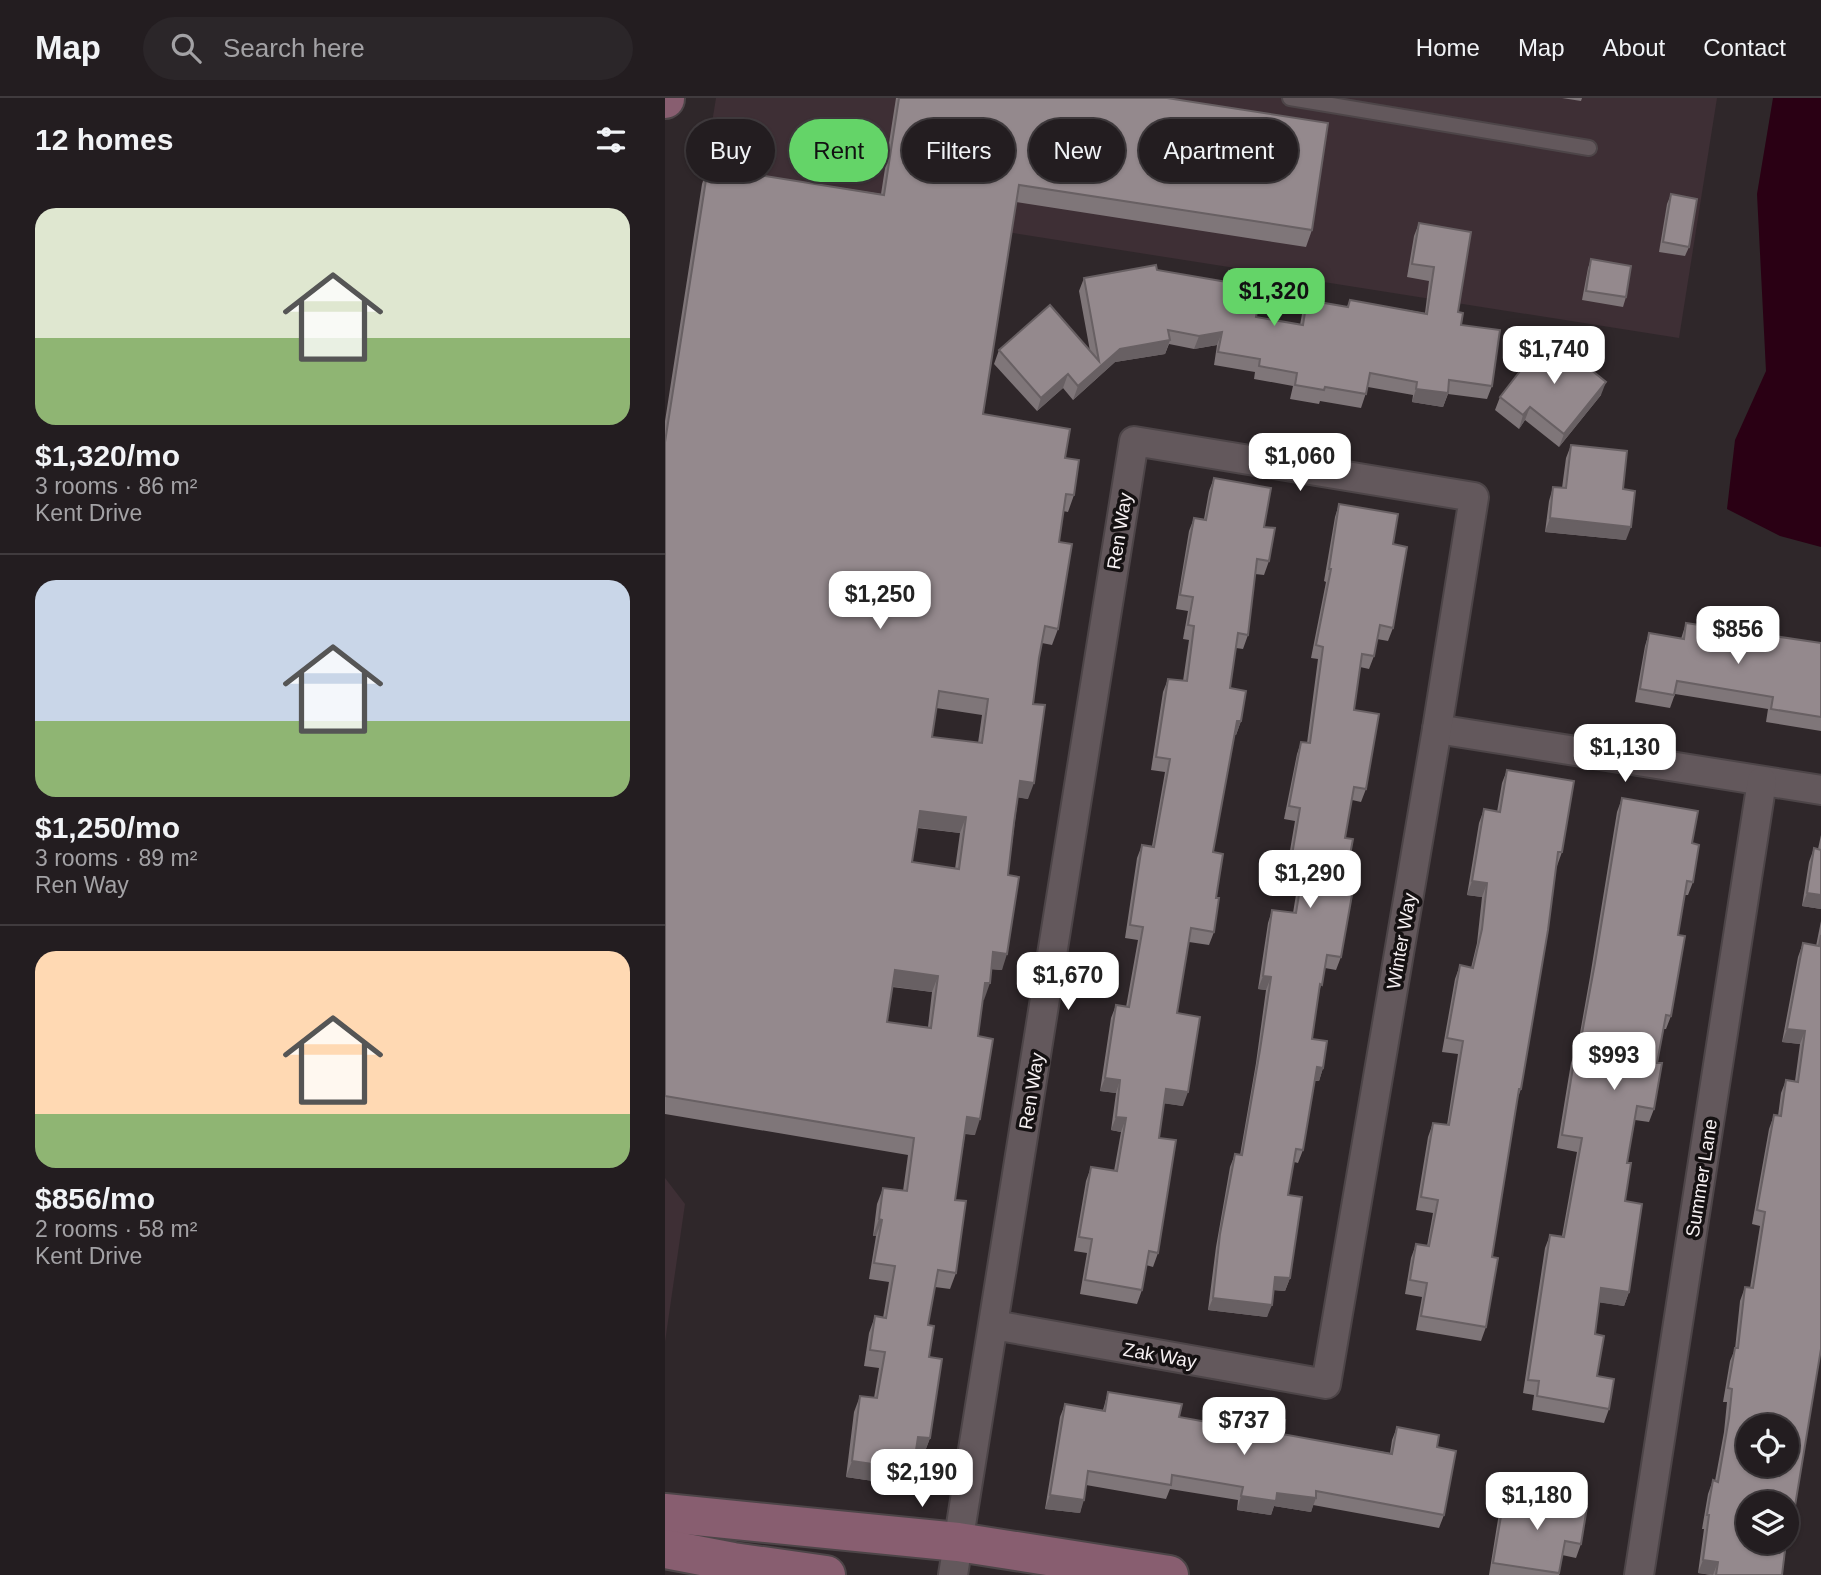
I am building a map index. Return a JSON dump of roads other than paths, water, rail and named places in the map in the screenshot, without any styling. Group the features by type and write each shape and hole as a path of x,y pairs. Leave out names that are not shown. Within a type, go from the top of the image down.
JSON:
{"street":[{"name":"Ren Way","path":"955,1558 1134,441 1474,496"},
{"name":"Winter Way","path":"1326,1384 1474,496"},
{"path":"1437,729 1821,790"},
{"name":"Summer Lane","path":"1639,1575 1762,781"},
{"name":"Zak Way","path":"994,1325 1326,1384"},
{"path":"665,1513 955,1558 1169,1575"},
{"path":"665,1549 826,1575"}],"lane":[{"path":"1290,98 1589,148"}]}
